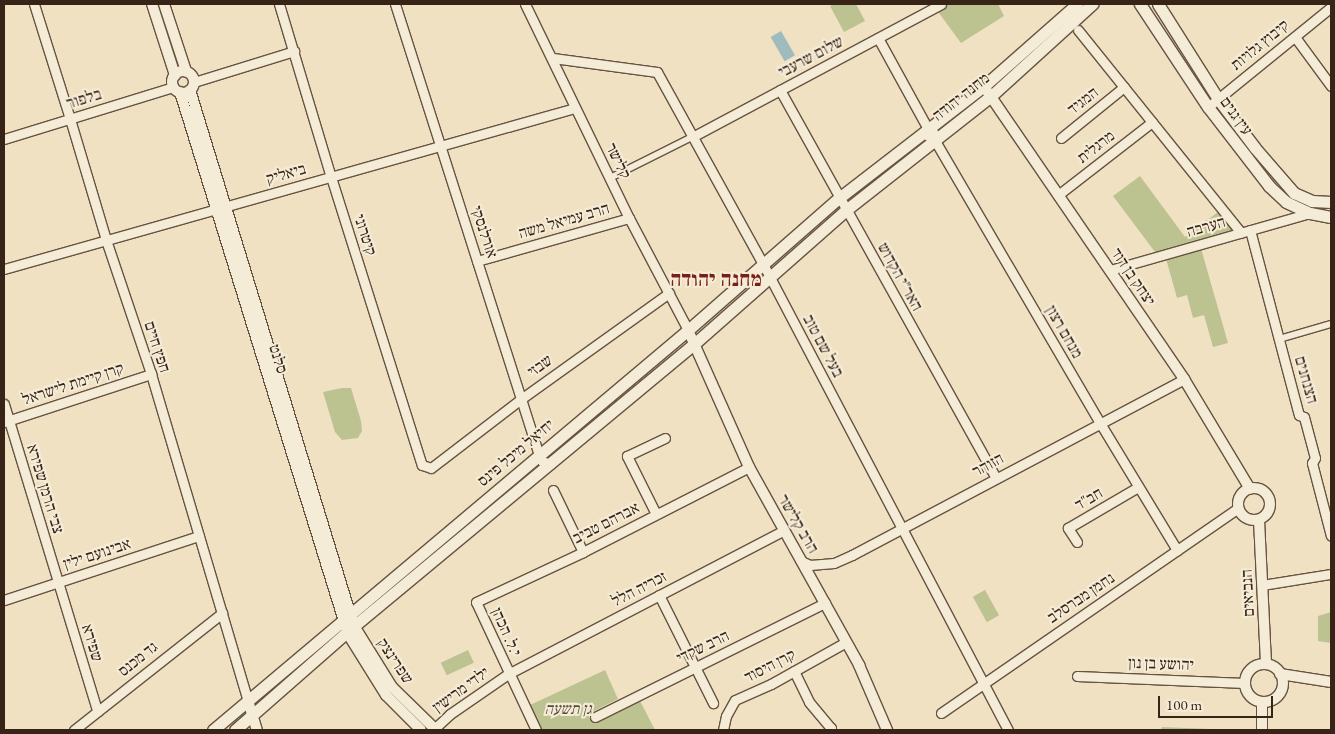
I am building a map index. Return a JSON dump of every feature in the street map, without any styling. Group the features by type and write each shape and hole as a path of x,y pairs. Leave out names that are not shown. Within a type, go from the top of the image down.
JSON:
{"main road":[{"name":"מחנה יהודה","path":"987,91 1078,4"},
{"name":"מחנה יהודה","path":"839,198 932,133 987,91 1092,4"},
{"name":"עין גנים","path":"1140,4 1208,107 1269,186 1286,202 1310,213 1331,217"},
{"name":"עין גנים","path":"1158,4 1218,99 1255,148 1294,193 1312,201 1331,202"},
{"name":"מחנה יהודה","path":"846,210 932,133"},
{"name":"יחיאל מיכל פינס","path":"213,730 688,330 839,198"},
{"name":"יחיאל מיכל פינס","path":"236,730 351,630 694,344 846,210"},
{"path":"236,730 252,730"}],"street":[{"name":"חפץ חיים","path":"34,4 106,240 151,374 248,701"},
{"path":"152,4 175,75"},
{"path":"164,4 186,71 192,75 185,88 172,81 175,75 186,71"},
{"name":"קיטרוני","path":"279,4 420,460 422,465 431,468"},
{"name":"אורלנסקי","path":"395,4 539,455"},
{"name":"קלישר","path":"526,4 629,218 688,330"},
{"name":"שלום שרעבי","path":"694,136 941,4"},
{"name":"קיבוץ גלויות","path":"1208,107 1331,7"},
{"name":"הצנחנים","path":"1078,30 1152,122 1245,232 1279,339 1299,414 1304,417 1315,458 1312,463 1331,536"},
{"path":"1295,37 1331,86"},
{"name":"מנחם רצון","path":"878,38 1100,423 1177,550"},
{"name":"בלפור","path":"4,139 70,118 185,88 294,51"},
{"name":"בעל שם טוב","path":"553,58 657,72 763,264 1008,730"},
{"name":"סלנט","path":"185,88 351,630"},
{"name":"המגיד","path":"1061,138 1124,88"},
{"name":"האר\"י הקדוש","path":"780,90 996,478"},
{"name":"יצחק בן דוד","path":"987,91 1184,379 1250,489"},
{"name":"ביאליק","path":"4,269 575,108"},
{"name":"מרגלית","path":"1058,195 1152,122"},
{"path":"610,178 694,136"},
{"name":"הערבה","path":"1110,270 1310,213"},
{"name":"הרב עמיאל משה","path":"477,261 629,218"},
{"name":"שבזי","path":"431,468 521,399 668,292"},
{"path":"1279,339 1331,324"},
{"name":"הרב קלישר","path":"688,330 749,467 859,664 887,730"},
{"name":"קרן קיימת לישראל","path":"6,421 151,374"},
{"name":"הזוהר","path":"803,562 810,565 834,562 1184,379"},
{"name":"צבי הרמן שפירא","path":"4,404 6,421 58,582"},
{"path":"656,514 628,456 665,438"},
{"path":"539,455 542,461 550,464"},
{"name":"אברהם טביב","path":"476,602 583,552 749,467"},
{"name":"חב\"ד","path":"1077,542 1068,528 1138,487"},
{"path":"1250,489 1264,492 1270,501 1268,513 1259,520 1244,517 1238,508 1241,495 1250,489"},
{"path":"553,490 583,552"},
{"name":"נחמן מברסלב","path":"941,713 1238,508"},
{"name":"הנביאים","path":"1259,520 1266,664"},
{"name":"זכריה הלל","path":"508,674 784,531"},
{"name":"אבינועם ילין","path":"4,600 199,536"},
{"path":"1262,585 1331,574"},
{"name":"שפירא","path":"58,582 97,711"},
{"path":"659,595 713,703"},
{"name":"י.ל. הכהן","path":"476,602 508,674 536,730"},
{"name":"הרב שקדי","path":"595,717 825,603"},
{"name":"גד מכנס","path":"74,730 222,613"},
{"name":"שפרינצק","path":"351,630 356,648 386,695 421,730"},
{"name":"שפרינצק","path":"351,630 392,687 434,730"},
{"name":"קרן היסוד","path":"723,730 726,716 736,700 846,642"},
{"path":"333,646 350,643 356,648"},
{"path":"1280,674 1282,684 1278,694 1270,701 1262,702 1248,694 1245,682 1249,671 1260,664 1266,664 1280,674 1331,682"},
{"path":"794,671 809,702 831,728 830,730"},
{"name":"ילדי מרישין","path":"434,730 450,714 508,674"},
{"name":"יהושע בן נון","path":"1077,676 1245,682"},
{"path":"248,701 257,730"},
{"path":"1262,702 1262,730"}],"green space":[{"path":"835,4 856,4 865,21 844,32 830,6"},
{"path":"944,4 998,4 1004,16 961,43 936,9"},
{"path":"1140,176 1185,237 1222,209 1241,233 1200,245 1228,343 1213,347 1204,315 1193,318 1187,295 1177,298 1165,255 1158,256 1113,196"},
{"path":"351,388 361,421 362,431 358,438 342,440 335,432 323,392"},
{"path":"985,590 999,615 987,622 973,597"},
{"path":"1331,612 1331,643 1318,641 1318,616"},
{"path":"468,650 474,663 447,675 441,663"},
{"name":"גן תשעה","path":"605,670 618,699 588,714 592,722 639,699 655,730 540,730 528,706"},
{"path":"1162,727 1235,730 1161,730"}],"water":[{"path":"781,31 795,55 785,61 771,37"}],"district":[{"name":"מחנה יהודה","path":"716,279"}]}
